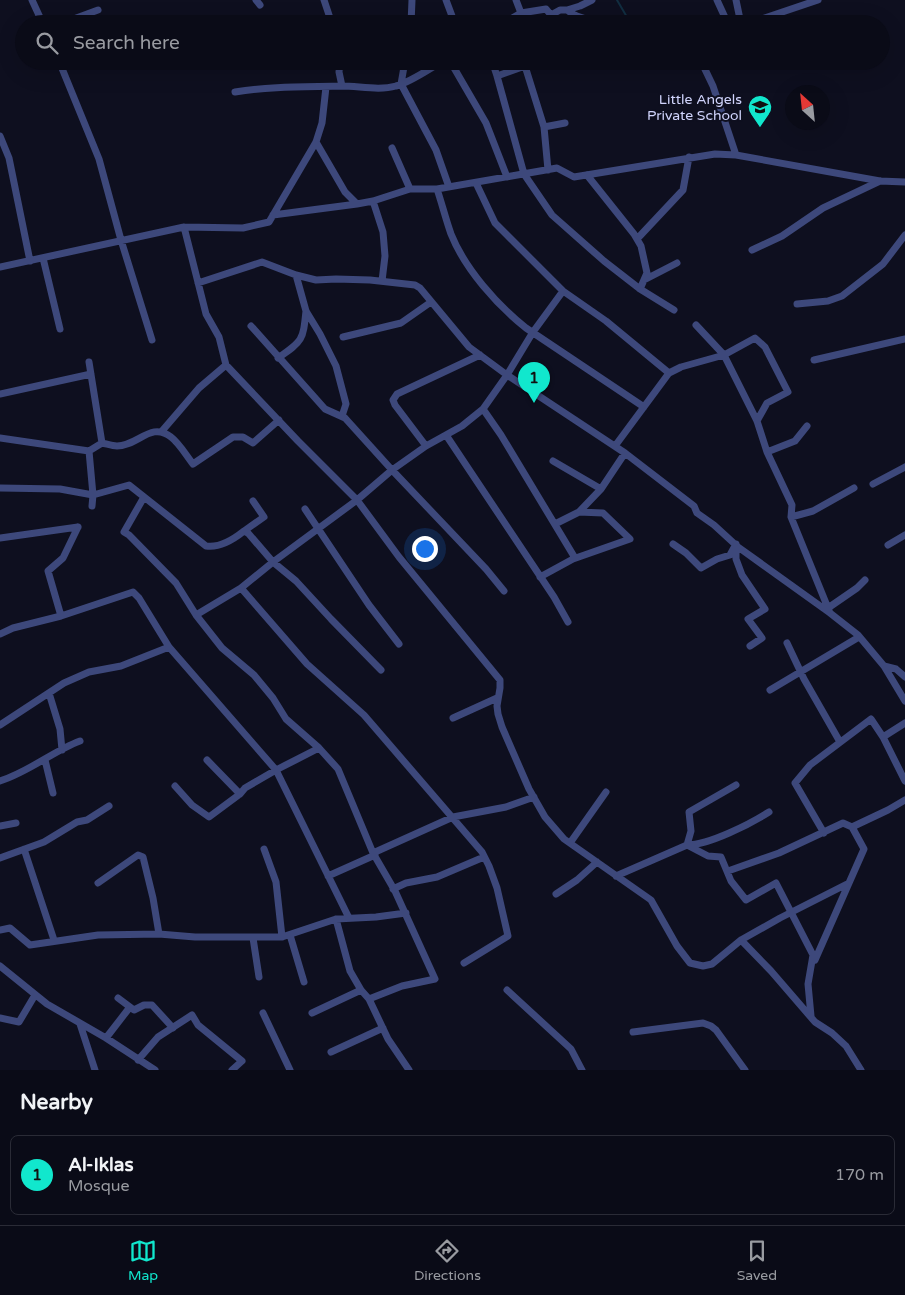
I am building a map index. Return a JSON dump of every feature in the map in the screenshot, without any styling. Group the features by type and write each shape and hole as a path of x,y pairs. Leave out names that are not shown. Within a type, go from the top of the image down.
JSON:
{"street":[{"path":"32,0 39,15"},
{"path":"324,0 329,15"},
{"path":"411,15 412,0"},
{"path":"446,0 452,15"},
{"path":"516,0 521,13"},
{"path":"518,15 546,9 551,15 560,10 580,6 592,0"},
{"path":"717,0 724,15"},
{"path":"736,0 739,15"},
{"path":"773,15 816,0"},
{"path":"84,15 98,10"},
{"path":"567,10 574,15"},
{"path":"63,70 100,160 121,240 152,340"},
{"path":"339,70 342,86"},
{"path":"403,70 401,84 436,150 449,187"},
{"path":"235,92 279,86 395,87 427,70"},
{"path":"455,70 486,123 507,177"},
{"path":"495,70 524,174 552,215 604,261 640,289 674,310"},
{"path":"497,76 514,70"},
{"path":"526,70 544,127 548,170"},
{"path":"705,70 713,86 736,155"},
{"path":"0,267 184,227 244,228 269,222 316,142 322,123 326,87"},
{"path":"544,127 565,123"},
{"path":"0,136 9,158 30,261"},
{"path":"316,142 345,192 357,204"},
{"path":"392,148 410,189"},
{"path":"273,215 373,201 410,189 437,190 557,168 574,177 715,154 736,155 880,181 905,182"},
{"path":"637,240 682,190 689,157"},
{"path":"587,175 641,246 647,273 640,289"},
{"path":"752,250 782,236 823,208 880,181"},
{"path":"476,182 495,223 563,291 606,321 669,373"},
{"path":"437,190 452,235 468,265 508,314 644,407"},
{"path":"373,201 383,232 385,256 382,281"},
{"path":"184,227 206,314 219,337 226,365 357,500 399,558 500,680 498,714 502,727 545,817 564,839 650,900 677,946 690,963 703,966 712,964 741,940 849,883"},
{"path":"797,304 828,301 842,296 883,264 905,235"},
{"path":"43,258 60,329"},
{"path":"198,283 262,262 296,275 316,280 382,281 415,285 420,288 469,347 507,375 625,453 694,506 697,513 736,544 829,610 859,637 884,666 904,694"},
{"path":"644,280 678,263"},
{"path":"296,275 306,311 336,366 346,404 342,416"},
{"path":"196,616 241,588 357,500 392,470 426,446 462,426 483,409 507,375 533,332 563,291"},
{"path":"343,338 401,323 432,302"},
{"path":"278,358 298,344 304,335 306,311"},
{"path":"696,325 724,355 757,421 767,452 792,505 791,517 829,610"},
{"path":"251,326 325,410 345,418 486,568 504,591"},
{"path":"615,446 669,373 681,367 724,355 755,338 765,347 788,392 767,403 757,421"},
{"path":"814,360 905,339"},
{"path":"426,446 395,405 394,400 397,394 480,355"},
{"path":"89,362 102,443"},
{"path":"162,431 199,388 226,365"},
{"path":"0,394 91,374"},
{"path":"483,409 501,435 576,558"},
{"path":"0,438 88,451 102,443 118,446 138,440 152,432 162,431 172,438 193,464 233,437 243,437 253,443 279,420"},
{"path":"767,452 795,440 807,426"},
{"path":"446,435 568,622"},
{"path":"88,451 93,495 92,506"},
{"path":"555,524 578,512 601,489 625,453"},
{"path":"553,461 601,489"},
{"path":"873,484 905,467"},
{"path":"0,488 60,489 93,495 129,485 206,546 210,547 233,539 264,517 253,501"},
{"path":"791,517 813,510 854,488"},
{"path":"144,497 124,532 176,583 196,616 222,648 254,675 273,698 286,720 319,748 338,769 374,854 390,879 406,913 435,979 402,986 369,1000"},
{"path":"304,509 369,605 399,644"},
{"path":"540,577 576,558 630,539 603,513 578,512"},
{"path":"0,538 78,527 63,558 48,571 61,616"},
{"path":"244,531 274,562 296,581 381,670"},
{"path":"888,545 905,534"},
{"path":"673,544 686,553 701,568 717,559 730,555 736,544"},
{"path":"736,544 736,559 742,575 764,609 748,619 762,638 750,646"},
{"path":"829,610 865,580"},
{"path":"241,588 307,664 364,715 453,817 484,857 497,888 508,936 464,963"},
{"path":"0,634 13,628 61,616 133,592 139,598 169,647 276,770 349,918"},
{"path":"770,690 859,637"},
{"path":"787,643 840,742"},
{"path":"1,723 64,683 89,672 121,666 169,647"},
{"path":"884,666 896,669 905,678"},
{"path":"49,692 60,729 62,750"},
{"path":"453,718 498,698"},
{"path":"824,833 795,783 810,765 871,719 883,737 905,781"},
{"path":"883,737 905,723"},
{"path":"0,781 80,741"},
{"path":"175,786 192,806 208,817 246,788 319,748"},
{"path":"44,760 53,793"},
{"path":"207,760 240,794"},
{"path":"687,845 691,831 689,812 736,785"},
{"path":"570,843 606,792"},
{"path":"328,876 453,817 506,807 534,797"},
{"path":"852,827 905,800"},
{"path":"0,858 44,842 77,822 87,820 109,806"},
{"path":"616,876 687,845 701,844 753,822 770,812"},
{"path":"0,826 16,823"},
{"path":"728,871 779,853 843,823 852,827 864,849 811,967"},
{"path":"687,845 708,856 721,857 731,881 746,900 776,883 813,955 808,984 811,1016"},
{"path":"264,848 276,882 282,937"},
{"path":"24,849 54,940"},
{"path":"98,883 138,855 143,857 159,934"},
{"path":"394,889 406,883 437,877 484,857"},
{"path":"556,894 577,880 597,862"},
{"path":"0,930 10,928 30,945 98,935 159,934 195,937 282,937 336,918 376,917 406,913"},
{"path":"336,918 350,971 369,1000 388,1038 409,1070"},
{"path":"290,935 304,982"},
{"path":"253,938 260,977"},
{"path":"741,940 771,971 815,1022 832,1033 846,1046 861,1070"},
{"path":"0,966 47,1004 106,1038 155,1070"},
{"path":"312,1013 361,990"},
{"path":"507,990 571,1048 582,1070"},
{"path":"0,1018 19,1022 35,995"},
{"path":"118,998 134,1010 144,1005 152,1005 173,1028"},
{"path":"106,1038 130,1007"},
{"path":"263,1013 290,1070"},
{"path":"138,1060 158,1038 192,1015 198,1025 242,1061 232,1070"},
{"path":"633,1032 703,1023 716,1030 745,1070"},
{"path":"80,1024 95,1070"},
{"path":"331,1052 383,1028"}],"waterway":[{"path":"617,0 626,15"}],"place":[{"name":"Little Angels Private School","path":"760,128"},
{"name":"Al-Iklas","path":"534,403"}]}
